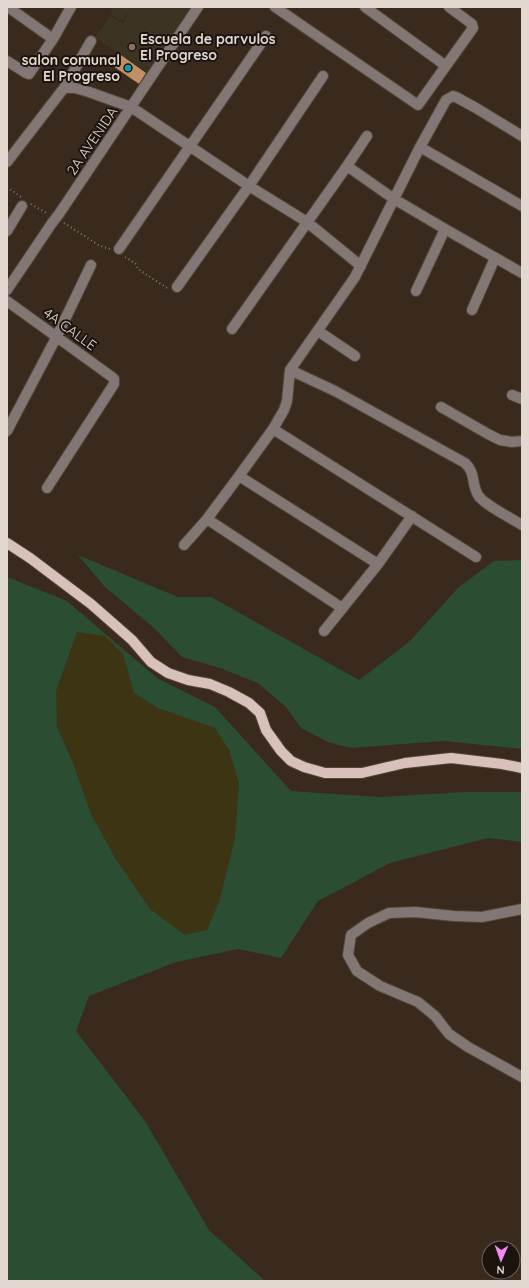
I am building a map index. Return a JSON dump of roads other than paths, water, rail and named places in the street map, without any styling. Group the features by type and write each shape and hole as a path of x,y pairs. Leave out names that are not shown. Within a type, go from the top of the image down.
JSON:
{"main road":[{"path":"7,543 30,558 91,604 132,640 152,662 168,673 188,680 210,684 249,703 260,713 266,730 281,751 291,761 304,767 325,773 362,773 405,763 451,758 522,768"}],"street":[{"path":"8,7 53,39"},
{"path":"7,61 29,74 53,39 70,7"},
{"name":"2A AVENIDA","path":"7,290 198,7"},
{"path":"275,7 416,105 419,105 473,26 449,7"},
{"path":"365,7 446,66"},
{"path":"119,252 266,36"},
{"path":"7,162 64,88 91,41"},
{"path":"173,288 249,186 323,76"},
{"path":"64,88 75,88 89,92 131,108 249,186 307,222 362,266"},
{"path":"184,545 207,519 273,429 288,401 290,370 362,266 394,198 446,100 453,96 456,97 522,136"},
{"path":"232,329 367,136"},
{"path":"420,147 522,206"},
{"path":"347,166 394,198 522,273"},
{"path":"7,231 24,202"},
{"path":"416,291 445,229"},
{"path":"472,310 495,258"},
{"path":"7,431 57,336 91,265"},
{"name":"4A CALLE","path":"7,301 57,336 112,377 115,381 47,488"},
{"path":"318,331 355,356"},
{"path":"290,370 335,391 465,463 472,471 475,489 478,496 484,502 522,525"},
{"path":"512,395 522,399"},
{"path":"441,407 500,440 512,442 522,441"},
{"path":"273,429 476,557"},
{"path":"239,476 378,564"},
{"path":"324,631 378,564 412,516"},
{"path":"207,519 342,608"},
{"path":"522,909 482,917 415,912 389,913 368,923 351,935 348,955 357,971 380,986 418,1002 435,1016 450,1034 468,1047 522,1077"}],"place":[{"name":"Escuela de parvulos El Progreso","path":"132,47"},
{"name":"salon comunal El Progreso","path":"128,68"}]}
